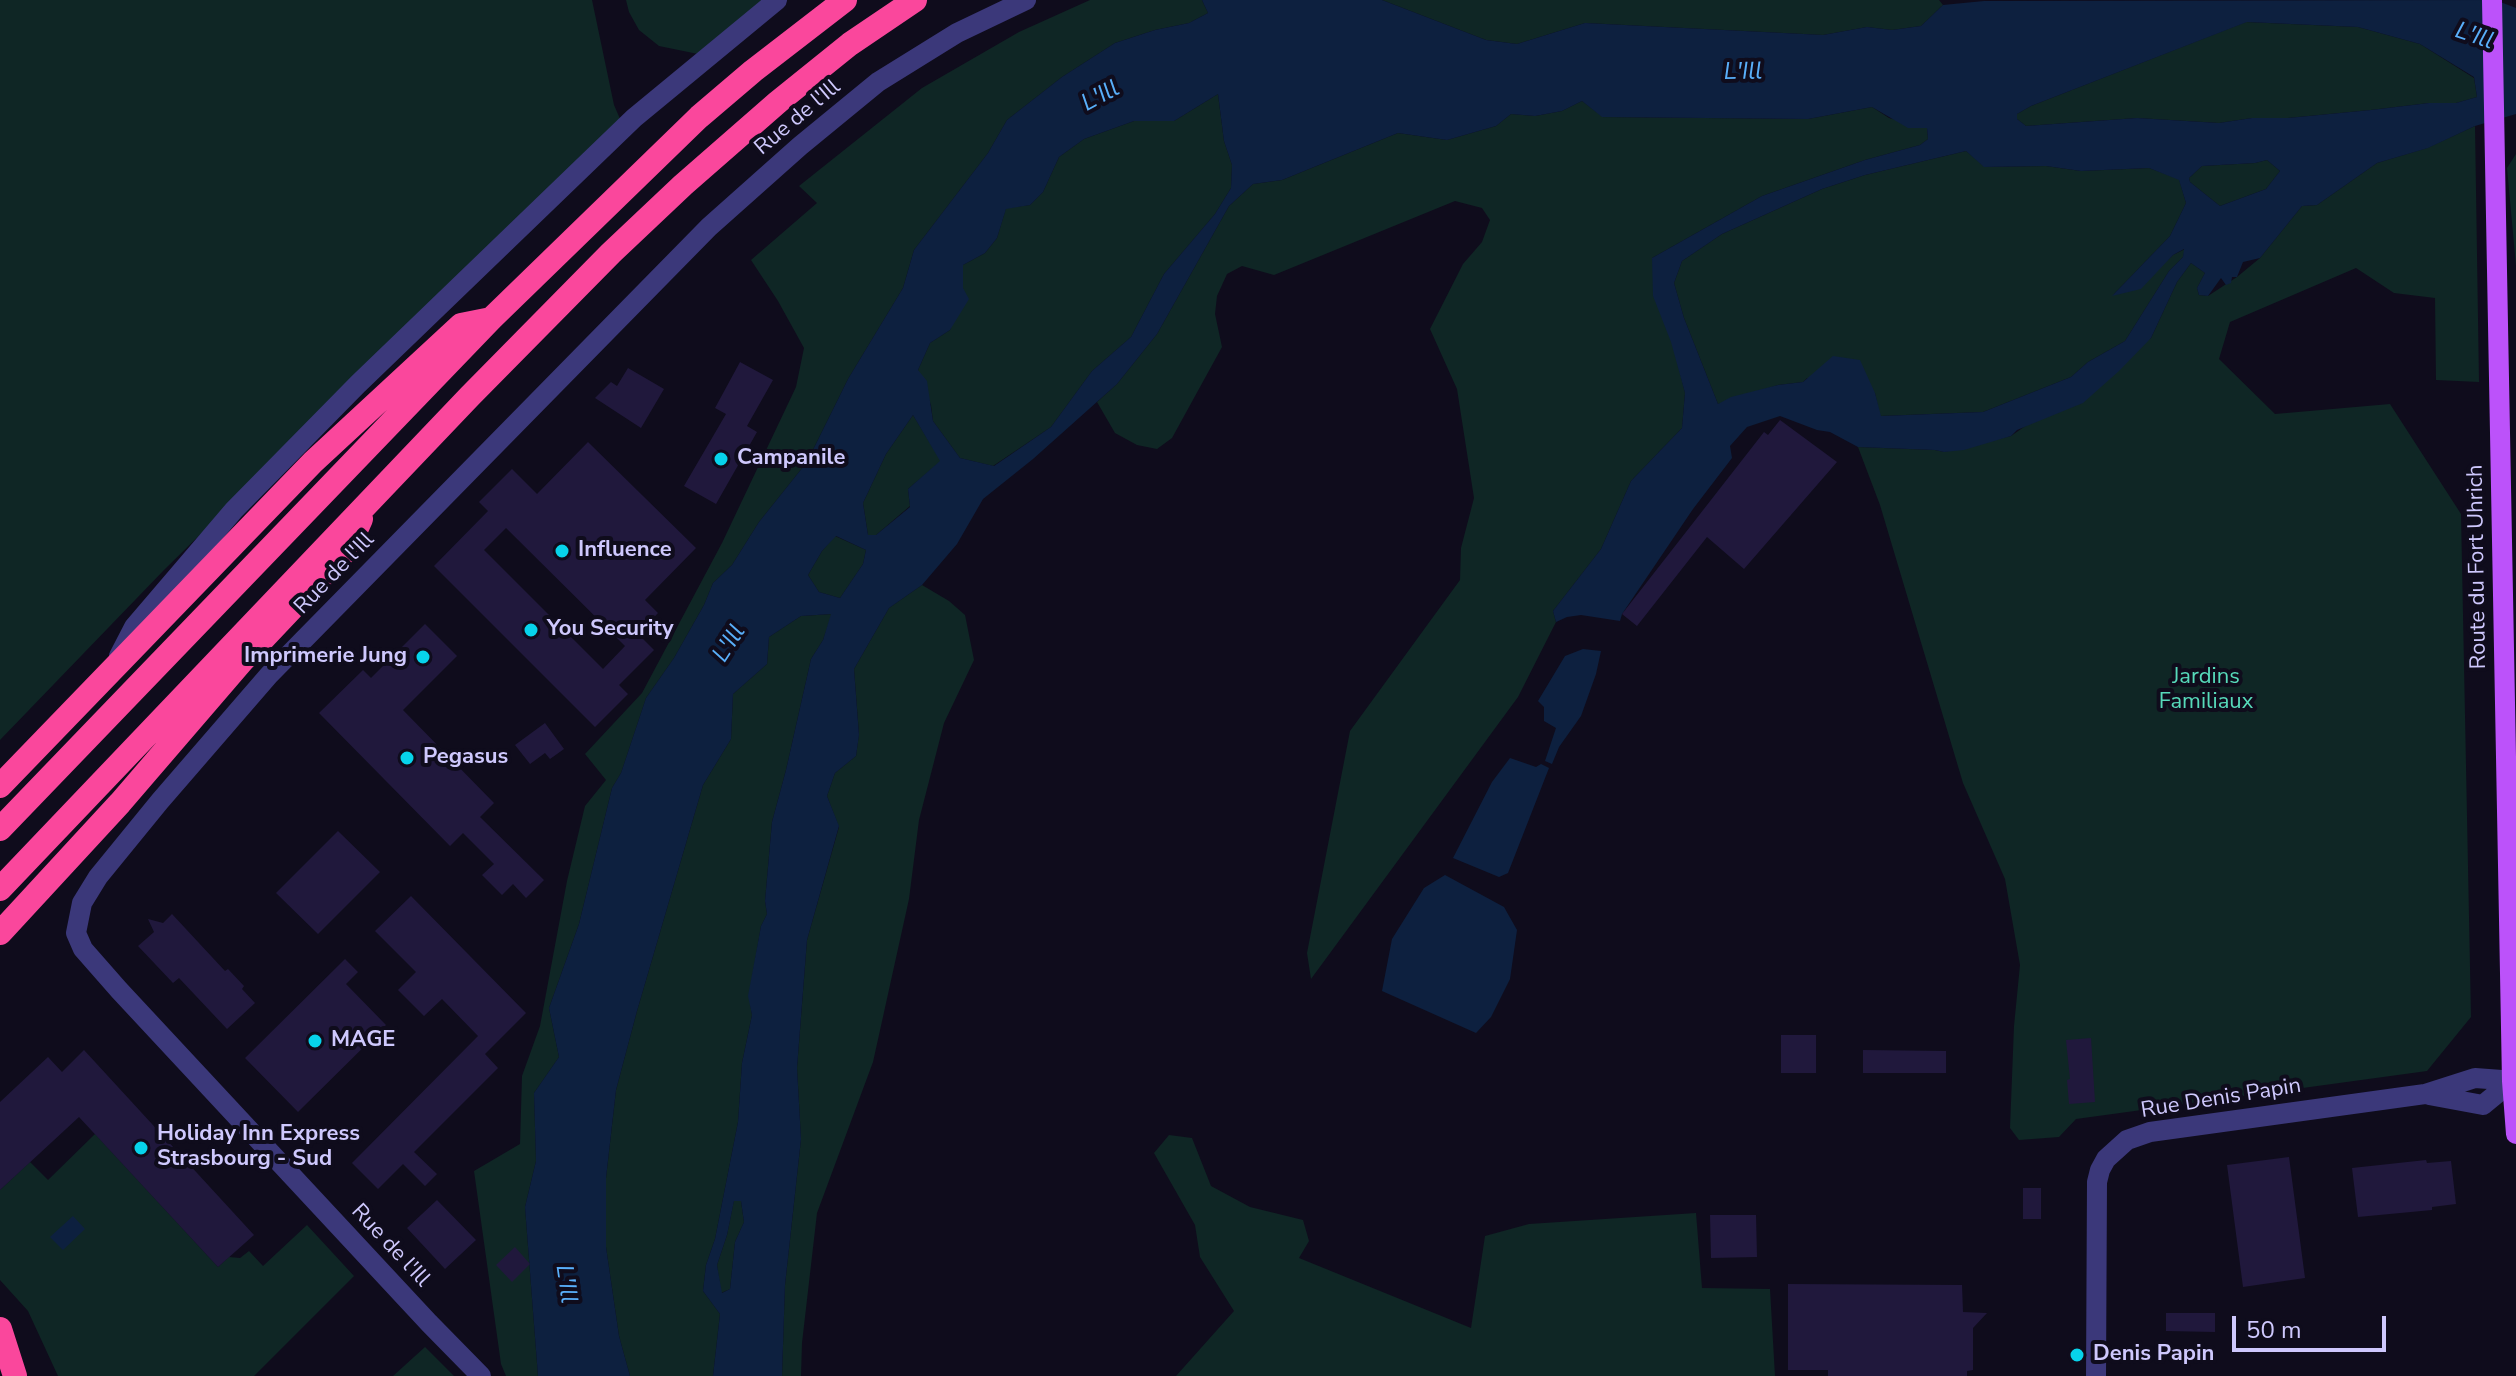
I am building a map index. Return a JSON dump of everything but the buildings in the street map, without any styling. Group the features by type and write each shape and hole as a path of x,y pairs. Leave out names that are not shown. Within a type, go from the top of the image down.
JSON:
{"highway":[{"path":"0,829 491,319 699,117 845,0"},
{"path":"0,889 611,253 778,102 850,44 915,0"},
{"path":"0,786 324,451 461,325 491,319"},
{"path":"0,933 120,803 243,660 347,550 366,505"},
{"path":"0,1329 15,1376"}],"main road":[{"name":"Route du Fort Uhrich","path":"2492,0 2516,1134"}],"street":[{"path":"110,671 134,627 234,510 280,463 452,292 634,118 777,0"},
{"name":"Rue de l'Ill","path":"481,1376 129,1002 83,949 76,933 82,903 98,877 160,801 269,675 709,227 878,82 957,33 1026,0"},
{"name":"Rue Denis Papin","path":"2096,1376 2097,1182 2106,1159 2118,1147 2137,1135 2150,1132 2425,1094 2483,1105 2514,1081"}],"green space":[{"path":"0,0 592,0 614,105 621,121 164,570 0,740"},
{"path":"626,0 767,0 698,54 659,46 639,30"},
{"path":"1090,0 1202,0 1208,13 1189,23 1115,43 1062,77 1007,120 988,153 914,250 903,288 848,379 807,462 759,522 732,565 713,583 674,658 646,698 621,773 612,788 579,924 549,1008 559,1057 534,1093 536,1161 525,1207 538,1376 506,1376 501,1364 474,1171 520,1144 522,1076 540,1026 567,881 585,806 606,780 585,754 642,693 722,543 796,387 804,348 751,260 817,203 799,186 922,88 1019,32"},
{"path":"1382,0 1939,0 1943,5 1921,26 1892,30 1867,27 1823,35 1585,23 1517,44 1486,40"},
{"path":"2246,22 2358,27 2420,44 2474,78 2477,97 2456,103 2219,123 2137,118 2026,126 2017,119 2017,114 2031,106"},
{"path":"1218,94 1224,141 1232,165 1231,188 1215,214 1164,274 1131,337 1092,371 1051,427 993,466 960,458 933,421 931,405 918,370 930,343 950,330 963,288 963,265 985,253 997,238 1006,208 1030,205 1043,192 1059,157 1084,139 1134,121 1174,121"},
{"path":"1582,101 1603,117 1808,119 1872,107 1889,118 1927,128 1928,139 1920,145 1865,160 1762,196 1652,258 1685,393 1682,428 1631,481 1601,549 1553,611 1556,622 1518,697 1311,979 1307,953 1350,731 1460,580 1461,548 1474,498 1457,389 1430,329 1463,264 1482,242 1490,220 1482,208 1455,201 1274,275 1242,266 1227,274 1217,296 1215,314 1222,347 1172,438 1157,449 1137,445 1115,433 1097,402 1117,384 1157,334 1229,206 1253,184 1282,180 1398,133 1447,140 1496,126 1511,114 1535,116 1562,111"},
{"name":"Jardins Familiaux","path":"2475,126 2479,382 2436,380 2435,298 2394,293 2356,268 2230,322 2219,359 2275,414 2390,404 2461,514 2471,1017 2427,1071 2076,1119 2059,1137 2019,1140 2010,1128 2020,965 2005,879 1963,783 1880,505 1858,447 1944,452 2011,436 2151,338 2177,282 2191,263 2205,273 2197,288 2199,295 2208,296 2260,258 2302,206 2317,205 2377,163 2427,148"},
{"path":"1966,151 1985,167 2046,166 2081,171 2149,168 2179,179 2186,203 2170,236 2113,295 2185,249 2183,257 2169,271 2125,341 2088,362 2071,377 1983,412 1880,416 1875,393 1807,378 1803,382 1778,385 1718,404 1684,318 1674,283 1682,261 1722,234 1822,189 1865,175"},
{"path":"2516,154 2516,266 2507,168"},
{"path":"2267,160 2280,171 2266,189 2220,206 2190,182 2189,178 2202,166"},
{"path":"913,415 941,461 908,489 910,506 876,535 868,535 863,503 886,454"},
{"path":"835,536 866,550 863,564 840,598 819,592 808,575"},
{"path":"922,585 965,615 974,660 944,723 919,820 909,899 873,1062 817,1213 801,1376 782,1376 785,1285 801,1139 797,1068 807,940 839,827 827,796 835,773 856,756 859,734 854,669 889,608"},
{"path":"832,614 823,640 811,659 772,822 765,901 767,914 761,926 749,996 752,1015 742,1063 738,1122 703,1291 720,1314 713,1376 630,1376 619,1336 606,1247 606,1178 616,1090 703,785 731,739 733,694 767,664 769,637 801,616"},
{"path":"95,1134 218,1267 229,1257 240,1258 249,1251 263,1266 307,1225 354,1276 254,1376 58,1376 28,1311 0,1280 0,1190 30,1162 48,1180"},
{"path":"1169,1135 1192,1138 1211,1186 1250,1207 1303,1220 1309,1241 1299,1258 1471,1328 1485,1236 1529,1224 1696,1213 1702,1288 1770,1289 1775,1376 1176,1376 1234,1311 1200,1257 1195,1225 1154,1153"},
{"path":"734,1200 741,1201 744,1222 735,1242 730,1289 721,1293 717,1265"},
{"path":"425,1347 454,1376 393,1376"}],"water":[{"name":"L'Ill","path":"1202,0 1382,0 1486,40 1517,44 1585,23 1823,35 1867,27 1892,30 1921,26 1943,5 1984,1 2495,0 2516,8 2516,114 2475,126 2428,148 2377,163 2317,205 2302,206 2260,258 2243,262 2231,283 2226,285 2221,278 2208,296 2199,295 2197,288 2205,273 2191,263 2177,282 2151,338 2119,371 2083,403 2017,430 2011,436 1964,450 1944,452 1858,447 1830,432 1780,416 1747,427 1730,446 1732,458 1693,509 1620,621 1581,615 1556,622 1553,611 1601,549 1631,481 1682,428 1685,393 1671,342 1653,296 1652,258 1762,196 1865,160 1920,145 1928,139 1927,128 1908,128 1872,107 1808,119 1602,117 1582,101 1562,111 1535,116 1511,114 1496,126 1447,140 1398,133 1282,180 1253,184 1229,206 1157,334 1117,384 983,499 957,544 922,585 889,608 854,669 859,735 856,756 835,773 827,796 839,826 807,940 797,1068 801,1139 785,1285 782,1376 713,1376 720,1314 703,1291 738,1122 742,1063 752,1015 748,996 761,926 767,914 765,901 772,822 811,659 823,640 831,614 801,616 769,637 767,664 733,694 731,739 703,785 616,1090 606,1178 606,1247 619,1336 630,1376 538,1376 525,1207 536,1161 534,1093 559,1057 549,1008 579,924 612,788 621,773 646,698 674,658 713,583 732,565 759,522 807,462 848,379 903,288 914,250 988,153 1007,120 1062,77 1115,43 1189,23 1208,13","holes":["2247,22 2358,27 2420,44 2474,77 2477,97 2456,103 2219,123 2137,118 2026,126 2017,119 2017,114","1218,94 1224,141 1232,165 1231,188 1215,214 1164,274 1131,337 1092,371 1051,427 994,466 960,458 933,421 927,381 918,370 930,343 950,330 969,299 963,288 963,265 985,253 997,238 1006,209 1030,205 1043,192 1059,157 1084,139 1134,121 1174,121","1966,151 1984,167 2046,166 2081,171 2149,168 2179,180 2186,203 2170,236 2112,296 2141,289 2173,255 2184,249 2183,257 2169,271 2125,341 2088,362 2071,377 1983,412 1881,416 1875,393 1860,360 1833,356 1803,382 1731,397 1718,404 1684,318 1674,283 1682,261 1722,234 1822,189 1865,175","2267,160 2280,171 2266,189 2220,206 2190,182 2189,178 2202,166","913,415 940,461 908,489 910,507 876,535 868,535 863,503 886,454","836,536 866,550 863,564 840,598 819,592 808,575 822,551","734,1201 741,1201 744,1222 735,1242 730,1289 722,1293 717,1265"]},
{"path":"1583,649 1601,651 1596,674 1581,716 1559,747 1552,764 1545,761 1556,728 1544,721 1544,707 1538,701 1565,656"},
{"path":"1510,758 1549,768 1508,873 1499,877 1453,858 1492,782"},
{"path":"1445,875 1504,907 1517,930 1510,979 1491,1017 1476,1033 1382,991 1392,939 1424,888"},
{"path":"73,1216 85,1229 63,1250 50,1237"}],"place":[{"name":"Campanile","path":"721,459"},
{"name":"Influence","path":"562,551"},
{"name":"You Security","path":"531,630"},
{"name":"Imprimerie Jung","path":"423,657"},
{"name":"Pegasus","path":"407,758"},
{"name":"MAGE","path":"315,1041"},
{"name":"Holiday Inn Express Strasbourg - Sud","path":"141,1148"},
{"name":"Denis Papin","path":"2077,1355"}]}
